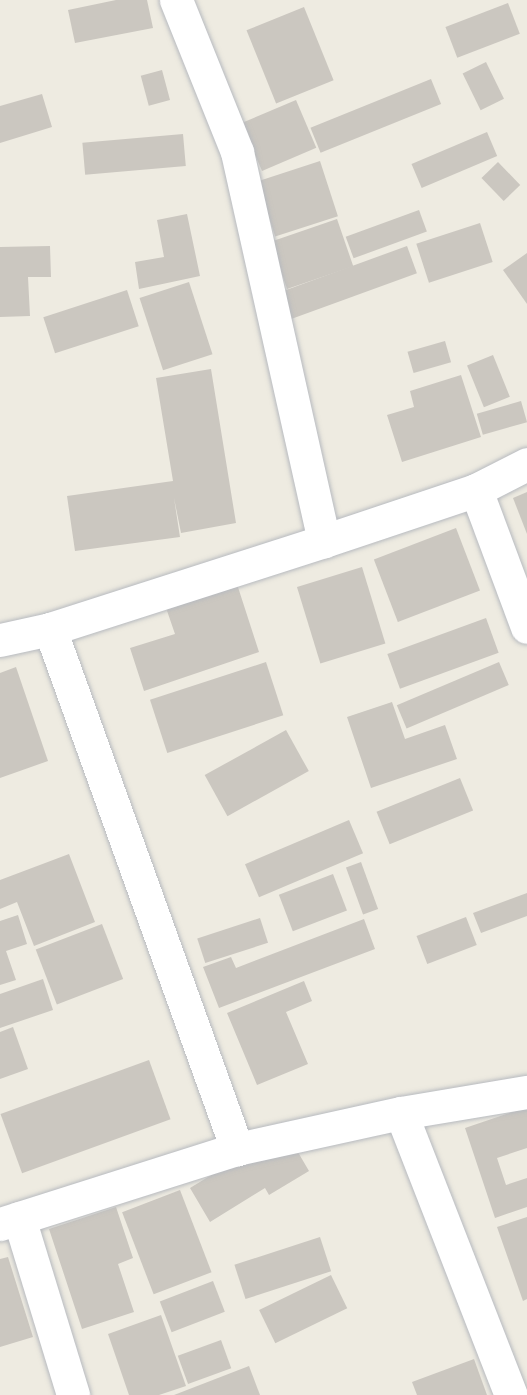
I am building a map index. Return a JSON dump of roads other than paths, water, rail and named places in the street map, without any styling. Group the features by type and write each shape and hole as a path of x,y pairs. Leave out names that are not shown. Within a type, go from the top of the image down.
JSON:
{"street":[{"path":"176,0 237,152 324,541"},
{"path":"0,640 50,629 324,541 476,490 527,464"},
{"path":"476,490 527,627"},
{"path":"50,629 237,1149"},
{"path":"73,1395 10,1221 237,1149 401,1113 527,1092"},
{"path":"401,1113 511,1395"}]}
